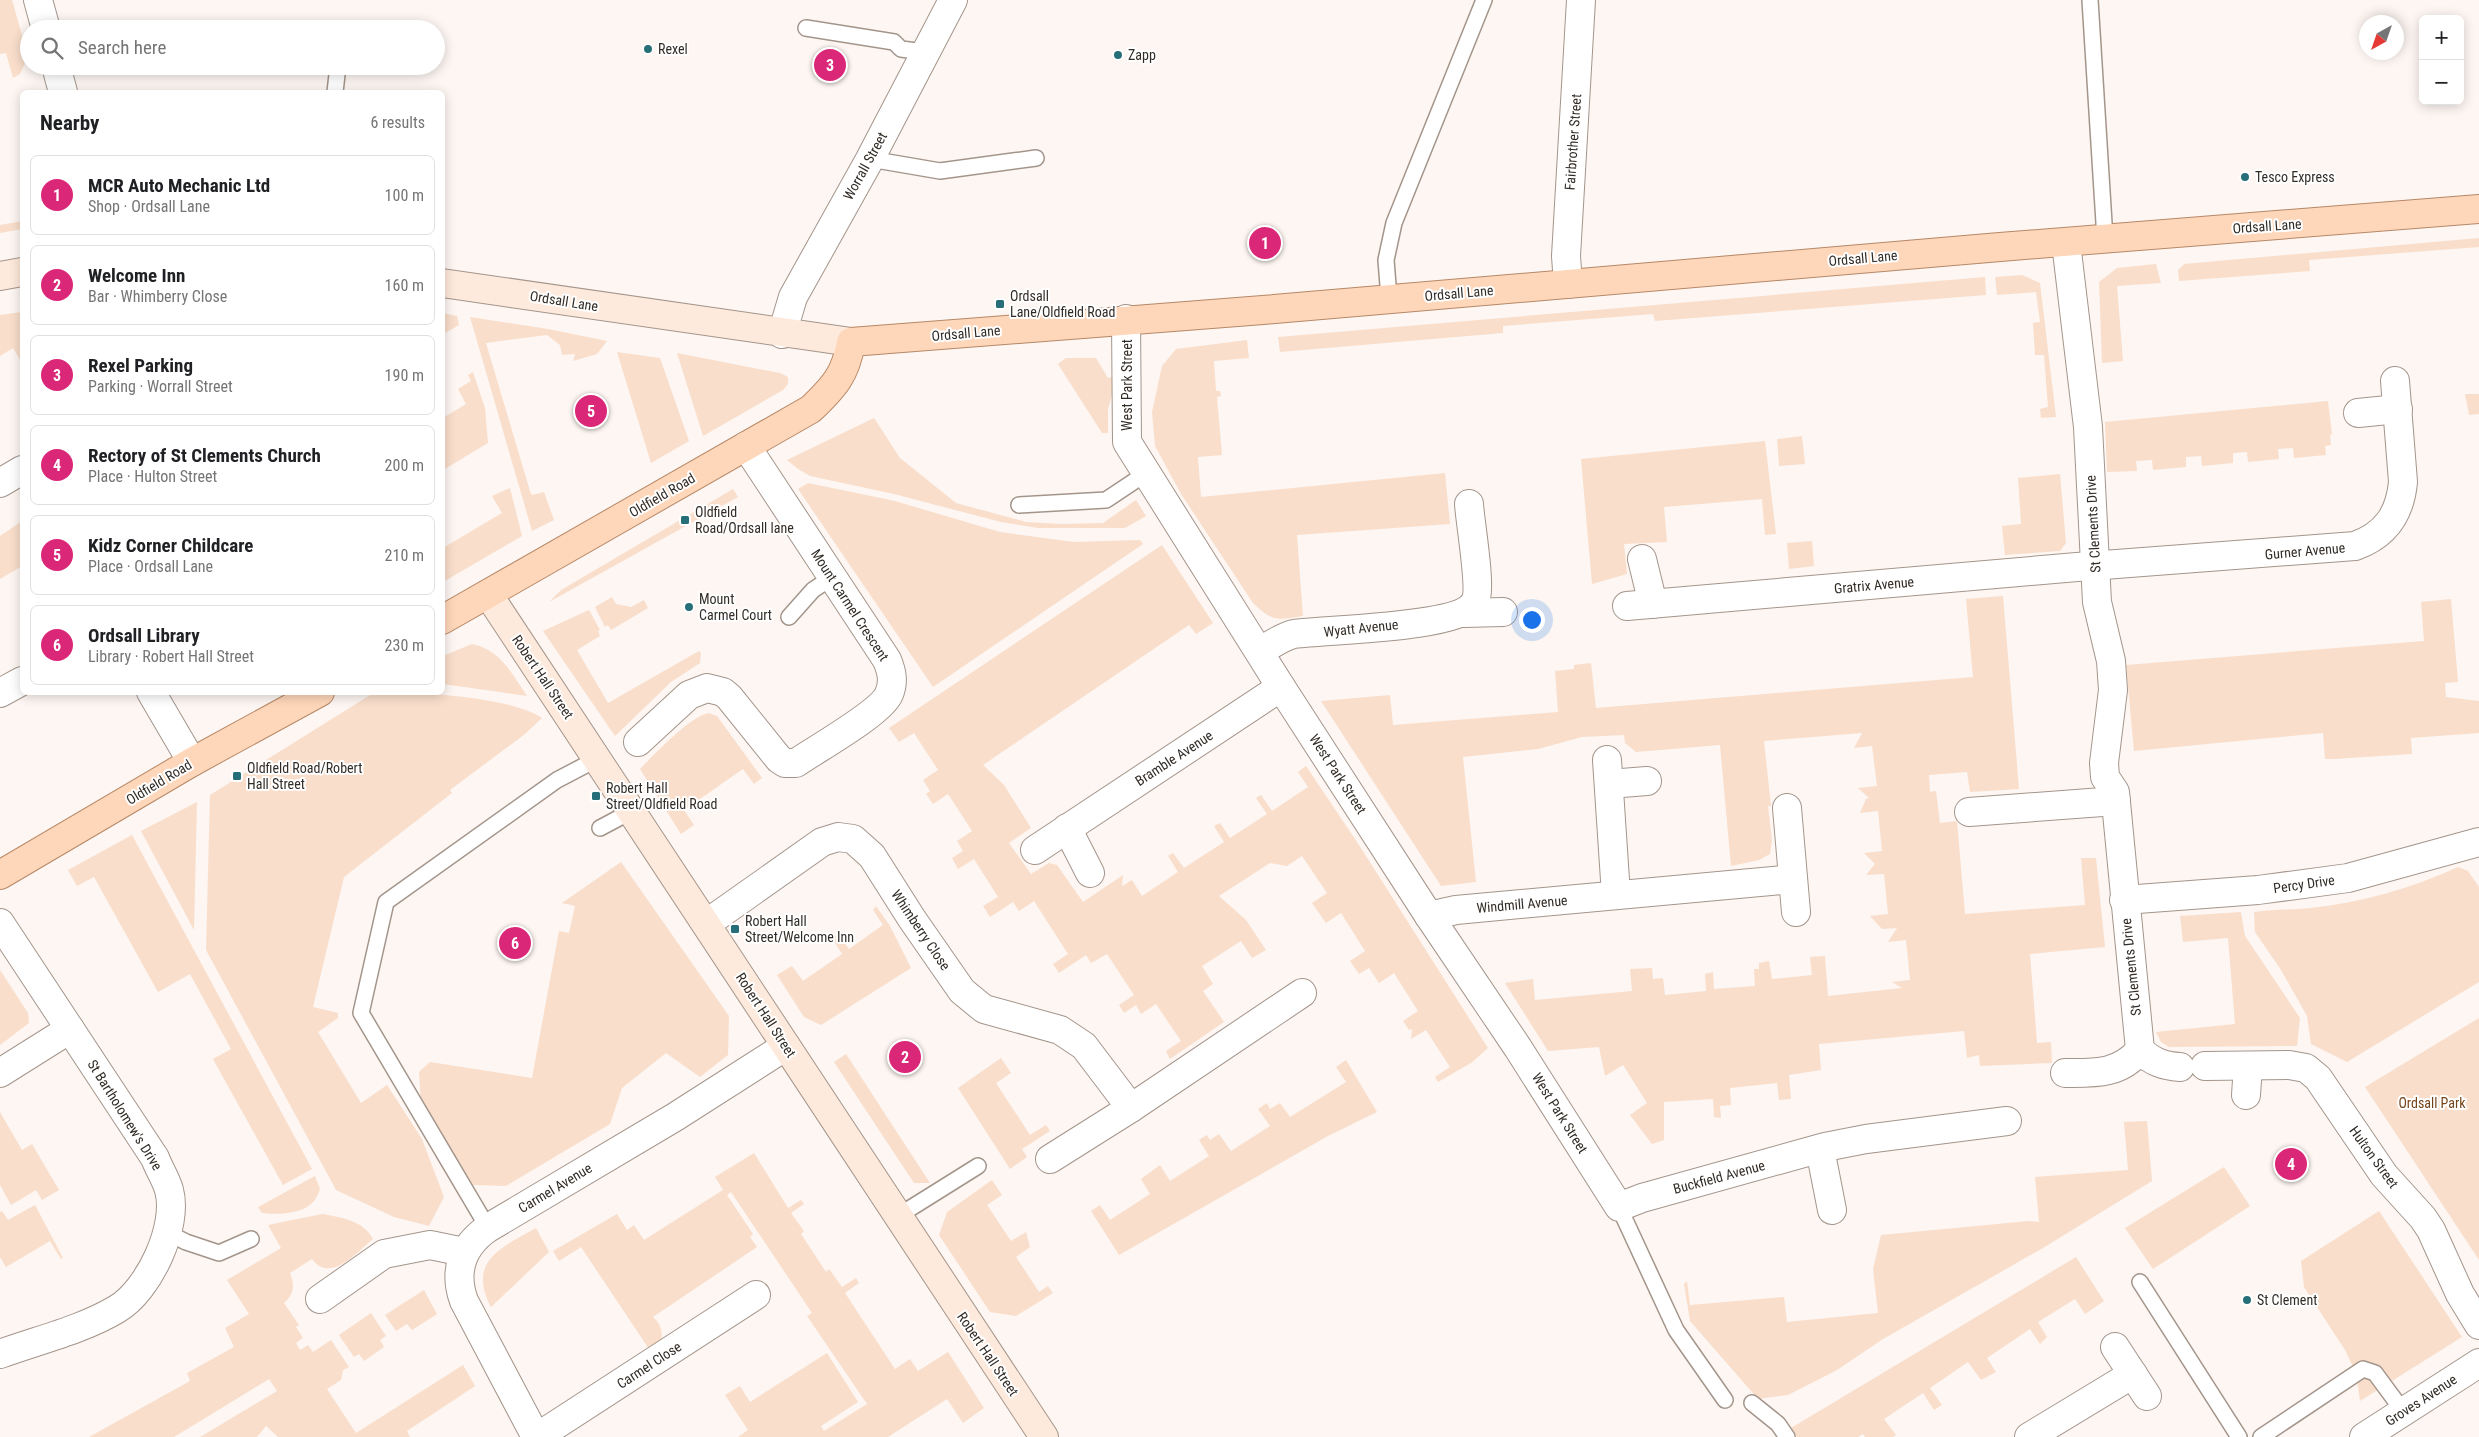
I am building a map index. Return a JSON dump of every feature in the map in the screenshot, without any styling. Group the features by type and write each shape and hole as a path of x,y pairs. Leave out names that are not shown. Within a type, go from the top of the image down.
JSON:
{"main road":[{"name":"Ordsall Lane","path":"851,342 1126,319 1263,310 2479,208"},
{"name":"Oldfield Road","path":"445,618 811,409 839,379 848,363 851,342"},
{"name":"Oldfield Road","path":"0,875 192,762 315,695"}],"street":[{"path":"38,0 44,20"},
{"name":"Worrall Street","path":"782,334 793,297 870,159 953,0"},
{"name":"Fairbrother Street","path":"1568,284 1566,256 1581,0"},
{"path":"58,75 62,90"},
{"name":"St Clements Drive","path":"2066,243 2088,427 2097,602 2111,661 2113,690 2104,763 2105,777 2115,792 2140,1050"},
{"path":"0,276 20,272"},
{"name":"Ordsall Lane","path":"445,283 782,334 851,342"},
{"name":"West Park Street","path":"1126,319 1127,442 1145,474 1260,651 1281,687 1429,916 1518,1048 1619,1207"},
{"name":"Gurner Avenue","path":"2095,567 2342,548 2368,542 2388,526 2397,512 2402,498 2403,482 2395,381"},
{"path":"2358,413 2398,409"},
{"name":"Mount Carmel Crescent","path":"638,742 689,695 697,690 715,689 730,697 779,759 785,763 796,763 880,706 889,694 892,683 891,671 887,660 831,578 746,446"},
{"path":"0,483 20,471"},
{"path":"1464,613 1475,602 1477,587 1469,504"},
{"name":"Gratrix Avenue","path":"1642,559 1640,605 2095,567"},
{"name":"Robert Hall Street","path":"488,594 1044,1437"},
{"name":"Wyatt Avenue","path":"1260,651 1292,634 1437,621 1464,613 1503,612"},
{"path":"0,692 20,682"},
{"name":"Bramble Avenue","path":"1035,850 1281,687"},
{"path":"153,695 192,762"},
{"path":"1616,895 1608,772 1648,781"},
{"path":"1969,812 2116,801"},
{"path":"1787,808 1796,912"},
{"path":"1067,828 1090,873"},
{"name":"Whimberry Close","path":"706,924 822,842 838,837 854,839 872,856 912,919 962,991 984,1009 1060,1030 1084,1046 1132,1108"},
{"name":"Percy Drive","path":"2124,900 2258,890 2348,878 2479,842"},
{"name":"Windmill Avenue","path":"1429,916 1456,910 1793,879"},
{"name":"St Bartholomew's Drive","path":"0,923 155,1158 169,1190 171,1212 168,1233 146,1277 132,1296 119,1308 82,1325 0,1354"},
{"path":"1050,1159 1132,1108 1302,993"},
{"path":"0,1073 70,1029"},
{"name":"Carmel Avenue","path":"464,1252 488,1228 675,1116 786,1046"},
{"path":"2065,1073 2107,1071 2130,1062 2140,1050"},
{"name":"Hulton Street","path":"2140,1050 2156,1062 2168,1066 2289,1065 2306,1068 2318,1078 2384,1175 2423,1218 2431,1230 2460,1294 2479,1325"},
{"path":"2246,1095 2248,1066"},
{"name":"Buckfield Avenue","path":"1619,1207 1642,1198 1820,1149 1866,1139 2007,1121"},
{"path":"1820,1149 1832,1210"},
{"path":"320,1299 384,1254 430,1245 464,1252 459,1276 464,1301 536,1437"},
{"name":"Carmel Close","path":"544,1437 548,1430 756,1295"},
{"path":"2029,1437 2140,1385 2115,1347"},
{"name":"Groves Avenue","path":"2364,1437 2479,1363"}],"lane":[{"path":"1389,298 1386,260 1394,223 1484,0"},
{"path":"2090,0 2105,239"},
{"path":"806,28 894,42 901,49 925,52"},
{"path":"335,90 337,75"},
{"path":"870,159 940,171 1036,158"},
{"path":"1019,505 1106,500 1145,474"},
{"path":"789,617 813,590 831,578"},
{"path":"488,1228 361,1013 386,902 557,780 597,759"},
{"path":"600,828 632,811"},
{"path":"898,1216 978,1166"},
{"path":"1619,1207 1676,1330 1725,1400"},
{"path":"168,1233 186,1242 219,1253 251,1238"},
{"path":"2140,1282 2238,1437"},
{"path":"2261,1437 2364,1369 2375,1373 2403,1411"},
{"path":"1752,1403 1778,1424 1787,1437"}],"green space":[{"path":"0,0 12,0 20,28 20,74 13,78 6,53 0,54"},
{"path":"20,221 20,229 0,233 0,225"},
{"path":"2479,238 2479,247 2309,260 2310,271 2179,281 2178,270 2184,264"},
{"path":"2156,264 2161,283 2117,286 2123,361 2102,363 2099,282 2117,268"},
{"path":"2022,275 2040,283 2056,417 2041,418 2040,409 2048,407 2044,355 2035,355 2033,323 2040,322 2036,292 1997,295 1995,277"},
{"path":"1985,277 1986,295 1655,321 1653,314 1503,326 1503,333 1280,352 1278,337"},
{"path":"20,312 20,360 13,348 0,356 0,315"},
{"path":"445,313 457,316 459,325 445,333"},
{"path":"470,317 548,329 607,341 597,354 573,361 575,354 562,355 560,345 547,335 486,343 530,491 532,495 544,492 554,520 532,531"},
{"path":"1247,340 1249,358 1214,361 1216,391 1220,391 1221,396 1217,397 1222,455 1198,457 1201,497 1445,473 1450,524 1297,535 1303,616 1281,619 1271,617 1253,603 1181,494 1155,446 1152,412 1162,366 1176,349"},
{"path":"617,352 660,358 689,441 651,463"},
{"path":"677,353 780,373 788,377 788,384 783,390 703,436"},
{"path":"1066,358 1096,358 1108,378 1112,377 1112,395 1108,409 1108,433 1102,433 1058,364"},
{"path":"473,372 485,408 488,443 445,469 445,417 466,404 458,389 471,381 468,375"},
{"path":"2465,394 2479,394 2479,414 2469,415"},
{"path":"2328,401 2332,434 2330,435 2331,445 2325,446 2326,455 2294,458 2293,448 2278,449 2279,459 2248,462 2247,452 2233,453 2233,463 2202,466 2201,456 2186,457 2186,467 2153,470 2152,460 2136,461 2137,471 2107,472 2105,422"},
{"path":"874,418 900,458 956,503 1026,522 1061,524 1103,523 1136,500 1146,516 1125,528 1038,528 1001,522 894,494 810,476 787,460"},
{"path":"1802,436 1805,464 1779,466 1777,439"},
{"path":"1765,441 1776,534 1765,535 1762,499 1664,507 1667,542 1624,544 1627,574 1592,584 1581,459"},
{"path":"2060,474 2066,543 2060,551 2005,555 2002,526 2021,524 2018,478"},
{"path":"808,483 895,501 1000,532 1074,542 1140,540 1143,544 933,687 798,489"},
{"path":"510,488 522,536 445,581 445,547 502,513 492,496"},
{"path":"733,489 738,497 549,602 561,590"},
{"path":"20,522 20,567 0,579 0,536"},
{"path":"1812,541 1814,566 1789,569 1787,543"},
{"path":"1162,545 1213,623 1196,634 1189,625 983,765 1004,785 1031,828 1009,843 1031,874 1049,863 1057,865 1083,902 1123,875 1122,886 1132,880 1142,896 1178,872 1168,856 1173,853 1184,868 1224,842 1214,826 1220,823 1230,838 1267,814 1256,798 1261,795 1272,811 1308,787 1298,772 1306,766 1359,845 1488,1048 1471,1063 1438,1082 1435,1077 1450,1067 1426,1030 1411,1039 1412,1029 1409,1030 1403,1021 1418,1011 1394,973 1379,983 1369,968 1359,974 1350,961 1365,951 1341,913 1326,923 1312,903 1327,893 1302,856 1287,866 1270,863 1219,896 1246,920 1266,950 1252,958 1241,941 1202,966 1213,984 1203,991 1224,1022 1170,1059 1166,1051 1181,1041 1156,1004 1141,1014 1136,1005 1124,1013 1119,1005 1134,995 1107,954 1091,963 1086,955 1059,973 1053,964 1068,954 1034,901 1019,911 1013,902 990,917 983,906 998,897 974,859 958,869 952,858 963,851 957,841 972,831 948,794 933,804 926,794 930,791 923,780 938,770 914,733 899,742 889,728"},
{"path":"2003,596 2019,789 1970,792 1967,772 1929,775 1930,792 1936,791 1940,823 1957,821 1965,914 2085,905 2081,858 2096,858 2105,947 2030,954 2037,1043 2051,1042 2052,1063 1980,1066 1979,1055 1967,1058 1964,1031 1819,1044 1821,1070 1789,1075 1791,1099 1779,1100 1777,1083 1730,1088 1731,1105 1720,1106 1721,1118 1714,1117 1713,1099 1664,1102 1664,1140 1652,1144 1630,1115 1647,1103 1623,1065 1605,1076 1599,1047 1548,1051 1505,983 1533,979 1535,1000 1632,991 1630,969 1652,968 1653,979 1663,978 1665,995 1706,991 1705,974 1713,972 1714,989 1755,986 1754,969 1759,969 1759,963 1769,961 1772,979 1812,975 1810,957 1825,956 1828,996 1902,988 1892,982 1910,980 1906,940 1888,942 1897,928 1882,929 1870,916 1888,914 1884,874 1866,875 1875,864 1864,853 1882,851 1878,811 1860,813 1866,799 1869,798 1858,788 1877,786 1872,746 1854,748 1862,733 1764,741 1771,806 1768,806 1772,840 1770,854 1759,860 1731,866 1720,745 1636,752 1625,743 1624,735 1582,737 1538,749 1463,757 1476,882 1441,886 1321,701 1390,695 1393,725 1558,712 1555,671 1574,669 1574,665 1591,663 1596,708 1973,677 1966,599"},
{"path":"612,597 616,604 631,607 644,600 648,608 611,630 608,625 605,627 595,607"},
{"path":"2451,599 2458,682 2445,683 2446,697 2479,701 2479,733 2411,738 2412,754 2334,759 2325,759 2323,733 2134,751 2126,665 2424,641 2421,602"},
{"path":"589,610 600,630 598,631 600,636 577,650 608,703 699,651 701,653 700,663 671,682 615,736 543,631"},
{"path":"472,644 482,647 498,657 527,696 445,684 445,655"},
{"path":"370,695 445,695 485,700 527,711 542,718 525,734 450,790 452,793 344,877 313,1007 338,1013 338,1018 318,1032 361,1103 387,1085 422,1139 444,1197 429,1226 394,1217 336,1190 206,950 210,795"},
{"path":"709,713 717,716 762,778 754,784 743,769 684,810 694,825 681,834 640,769 682,729 692,721"},
{"path":"197,802 194,930 141,831"},
{"path":"132,835 312,1169 283,1185 213,1059 231,1049 190,974 158,992 94,877 77,886 68,870"},
{"path":"621,862 729,1016 728,1055 700,1077 666,1053 622,1088 610,1124 506,1186 473,1185 421,1105 419,1072 430,1062 532,1078 559,931 569,933 575,906 562,903"},
{"path":"2458,867 2468,871 2479,887 2479,982 2347,1062 2311,1044 2307,1016 2281,970 2255,932 2254,912 2311,908 2368,898 2422,882"},
{"path":"876,906 890,926 911,968 821,1025 804,1017 777,975 792,966 803,981 842,954 832,938 838,934 849,949 883,925 873,910"},
{"path":"2241,912 2245,936 2300,1018 2297,1046 2169,1047 2161,1042 2156,1032 2235,1024 2228,938 2183,942 2180,916"},
{"path":"0,970 28,1013 29,1023 0,1045"},
{"name":"Ordsall Park","path":"2479,1018 2479,1260 2365,1087"},
{"path":"846,1054 930,1183 914,1183 834,1062"},
{"path":"1001,1058 1011,1073 996,1083 1030,1135 1046,1125 1050,1131 1022,1149 1027,1157 1010,1169 958,1088"},
{"path":"1346,1060 1377,1112 1328,1136 1119,1255 1091,1211 1100,1205 1110,1220 1150,1194 1141,1179 1160,1165 1170,1181 1209,1156 1199,1140 1207,1135 1210,1140 1219,1134 1231,1151 1270,1126 1258,1109 1267,1103 1270,1109 1280,1103 1290,1117 1346,1082 1336,1067"},
{"path":"0,1112 22,1150 32,1144 59,1190 42,1200 36,1190 11,1205 0,1185"},
{"path":"2147,1121 2152,1181 2043,1248 1883,1339 1837,1370 1788,1395 1758,1399 1690,1321 1684,1284 1687,1281 1690,1305 1784,1297 1787,1322 1878,1313 1873,1269 1881,1235 2029,1221 2039,1222 2035,1177 2128,1170 2124,1122"},
{"path":"754,1153 788,1208 801,1200 804,1204 791,1213 804,1231 801,1234 826,1272 829,1269 842,1287 856,1278 859,1283 845,1293 895,1369 910,1359 918,1371 948,1352 984,1408 963,1423 947,1399 888,1437 738,1437 748,1430 725,1395 740,1386 750,1402 827,1353 858,1402 821,1426 824,1431 867,1404 807,1316 812,1313 731,1192 727,1195 753,1234 750,1237 757,1247 653,1317 660,1325 662,1339 661,1343 649,1349 581,1247 559,1261 553,1251 617,1214 627,1230 634,1225 644,1240 723,1190 715,1177"},
{"path":"2224,1167 2250,1206 2153,1269 2125,1228"},
{"path":"315,1176 320,1189 315,1200 308,1207 295,1212 274,1214 262,1213 258,1207"},
{"path":"992,1180 1002,1195 987,1205 1011,1241 1026,1232 1030,1247 1016,1257 1039,1292 1048,1286 1053,1293 1016,1316 990,1312 939,1235 947,1212"},
{"path":"35,1205 63,1258 61,1259 50,1241 6,1267 0,1257 0,1212 2,1211 8,1220"},
{"path":"2379,1211 2462,1337 2360,1401 2356,1373 2345,1350 2304,1287 2301,1261"},
{"path":"322,1214 344,1218 358,1224 373,1239 351,1258 335,1267 319,1266 312,1259 290,1273 293,1290 284,1303 299,1325 296,1327 303,1338 296,1343 300,1350 308,1345 313,1352 331,1340 349,1367 343,1370 341,1380 327,1389 356,1433 463,1365 475,1386 407,1431 410,1437 278,1437 266,1426 257,1437 200,1437 277,1391 269,1379 174,1437 89,1437 190,1381 187,1373 234,1347 225,1328 249,1314 227,1280 281,1248 268,1225"},
{"path":"536,1228 549,1252 491,1307 485,1291 483,1278 485,1267 500,1250"},
{"path":"2076,1257 2104,1301 2085,1314 2075,1299 2038,1322 2047,1337 2040,1344 2030,1329 1987,1358 1996,1372 1981,1380 1968,1362 1930,1388 1942,1405 1934,1410 1923,1393 1884,1419 1896,1435 1893,1437 1865,1437 1863,1434 1858,1437 1797,1437 1791,1428"},
{"path":"424,1290 437,1314 412,1330 407,1324 396,1331 385,1315"},
{"path":"371,1313 386,1336 380,1340 384,1347 364,1361 359,1354 354,1357 339,1335"}],"place":[{"name":"Rexel","path":"648,49"},
{"name":"Zapp","path":"1118,55"},
{"name":"Rexel Parking","path":"830,65"},
{"name":"Tesco Express","path":"2245,177"},
{"name":"MCR Auto Mechanic Ltd","path":"1265,243"},
{"name":"Ordsall Lane/Oldfield Road","path":"1000,304"},
{"name":"Kidz Corner Childcare","path":"591,411"},
{"name":"Oldfield Road/Ordsall lane","path":"685,520"},
{"name":"Mount Carmel Court","path":"689,607"},
{"name":"Oldfield Road/Robert Hall Street","path":"237,776"},
{"name":"Robert Hall Street/Oldfield Road","path":"596,796"},
{"name":"Robert Hall Street/Welcome Inn","path":"735,929"},
{"name":"Ordsall Library","path":"515,943"},
{"name":"Welcome Inn","path":"905,1057"},
{"name":"Rectory of St Clements Church","path":"2291,1164"},
{"name":"St Clement","path":"2247,1300"}]}
